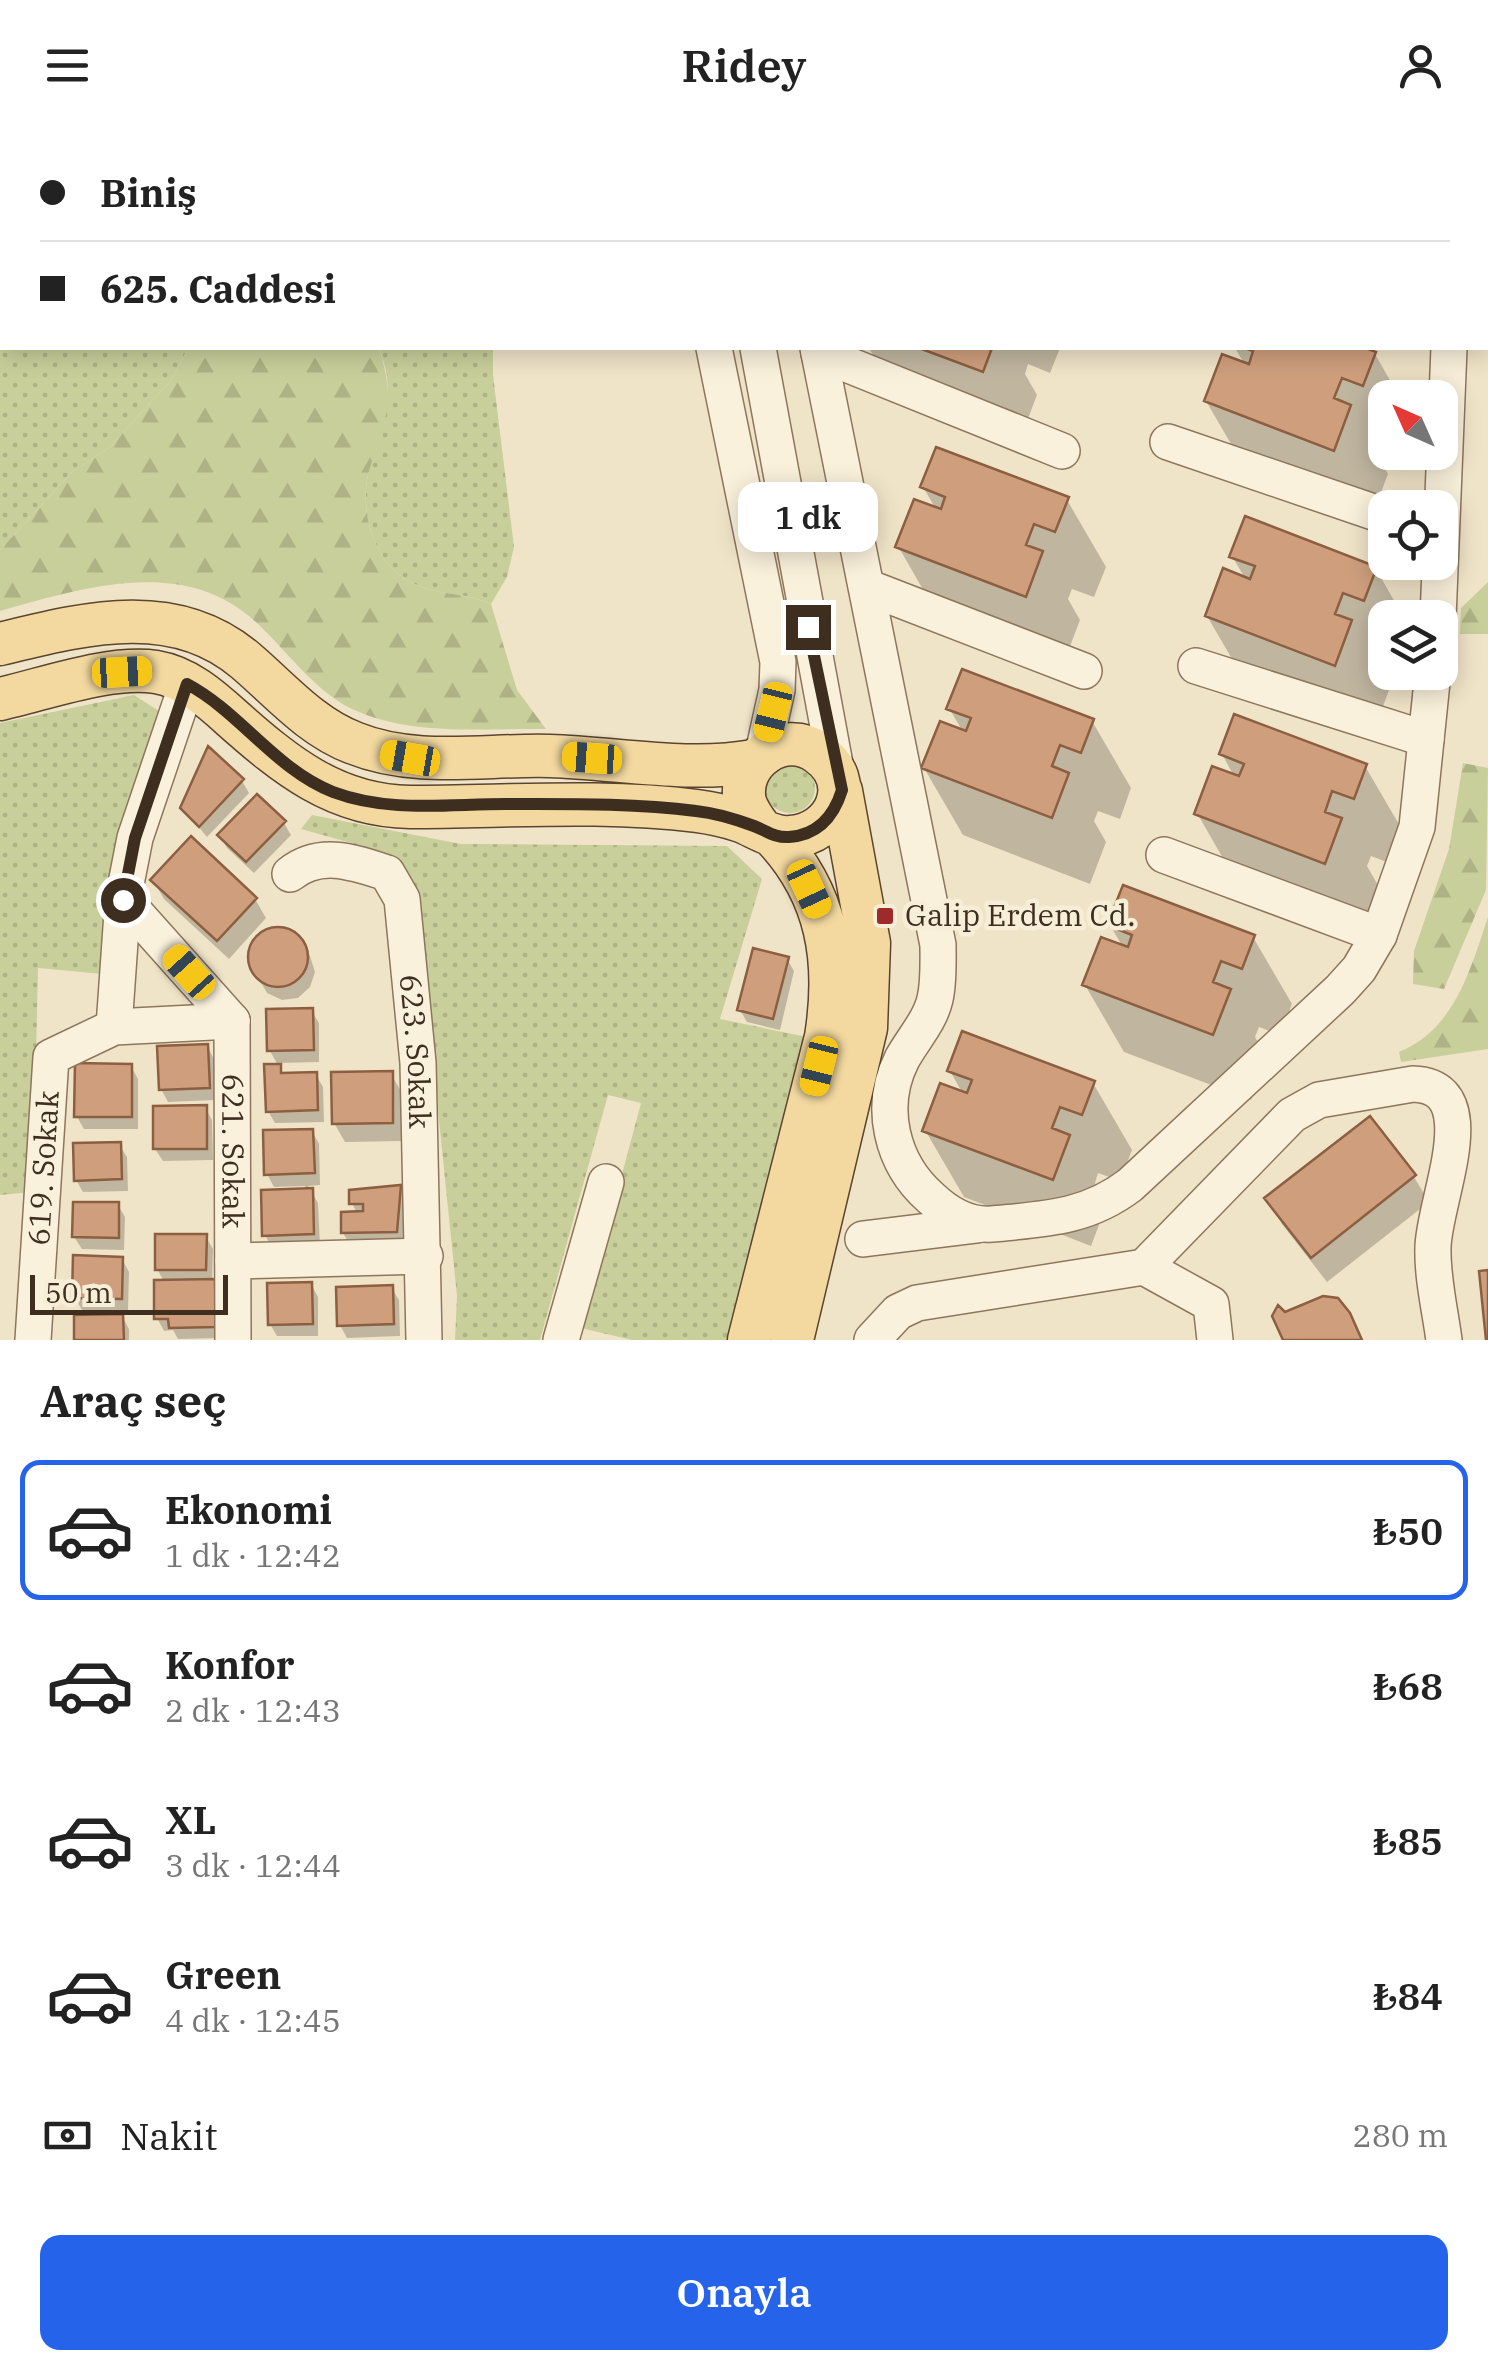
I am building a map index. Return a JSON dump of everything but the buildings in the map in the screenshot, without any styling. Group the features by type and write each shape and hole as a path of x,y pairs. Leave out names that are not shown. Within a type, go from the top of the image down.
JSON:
{"main road":[{"path":"0,644 107,622 148,620 183,626 242,657 330,732 356,744 410,758 552,756 710,766 759,757 788,744 816,751 839,783 869,943 866,1028 792,1340"},
{"path":"0,699 122,672 159,672 187,684 291,768 328,790 371,803 404,807 536,804 694,810 719,814 786,838 814,830 836,808 839,783"},
{"path":"750,1340 832,1003 829,938 821,914 799,872 746,805 744,791 759,757"}],"street":[{"path":"714,350 778,662 775,701 759,757"},
{"path":"758,350 839,783"},
{"path":"819,350 1062,451"},
{"path":"819,350 938,945 935,999 891,1085 892,1134 904,1164 923,1191 946,1212 978,1225"},
{"path":"1443,490 1449,350"},
{"path":"1168,442 1368,510"},
{"path":"867,588 1084,671"},
{"path":"1196,666 1426,739"},
{"path":"187,684 135,838 123,900 114,1027 232,1022"},
{"path":"863,1239 1090,1210 1118,1194 1340,990 1359,969 1379,935 1417,826 1431,690"},
{"path":"1164,855 1379,935"},
{"name":"623. Sokak","path":"290,874 304,862 341,859 387,873 402,899 418,1062 424,1340"},
{"path":"123,900 232,1022"},
{"name":"621. Sokak","path":"232,1022 232,1340"},
{"name":"619. Sokak","path":"34,1340 51,1057 114,1027"},
{"path":"872,1340 898,1312 917,1303 1144,1267 1305,1106 1428,1084 1450,1098 1460,1119 1433,1246 1444,1340"},
{"path":"561,1340 606,1182"},
{"path":"232,1261 425,1256"},
{"path":"1144,1267 1211,1304 1215,1340"}],"green space":[{"path":"0,350 187,350 172,379 110,447 72,472 0,550"},
{"path":"187,350 379,350 388,400 366,488 368,518 377,546 393,570 415,584 491,604 517,690 546,729 421,727 373,717 337,700 232,604 201,590 169,583 101,586 0,611 0,550 72,472 110,447 172,379"},
{"path":"380,350 493,350 514,547 507,577 491,604 415,584 393,570 377,546 368,518 366,488 386,402 385,366"},
{"path":"1488,582 1488,634 1460,634 1461,608"},
{"path":"134,695 162,713 103,974 38,968 33,1192 0,1195 0,723"},
{"path":"790,763 808,770 815,788 808,806 790,813 772,806 765,788 772,770"},
{"path":"1463,763 1488,768 1486,890 1444,989 1413,984 1414,951 1449,849"},
{"path":"312,815 461,844 727,846 762,879 720,1019 807,1037 727,1340 632,1340 581,1328 641,1103 608,1095 540,1340 455,1340 457,1296 415,886 387,853 301,829"},
{"path":"1488,917 1488,1049 1401,1062 1399,1052 1434,1029 1458,996"}],"place":[{"name":"Galip Erdem Cd.","path":"885,916"}],"route":[{"path":"123,900 135,838 187,684 291,768 328,790 371,803 404,807 536,804 694,810 719,814 773,836 801,836 827,821 842,790 808,627"}]}
